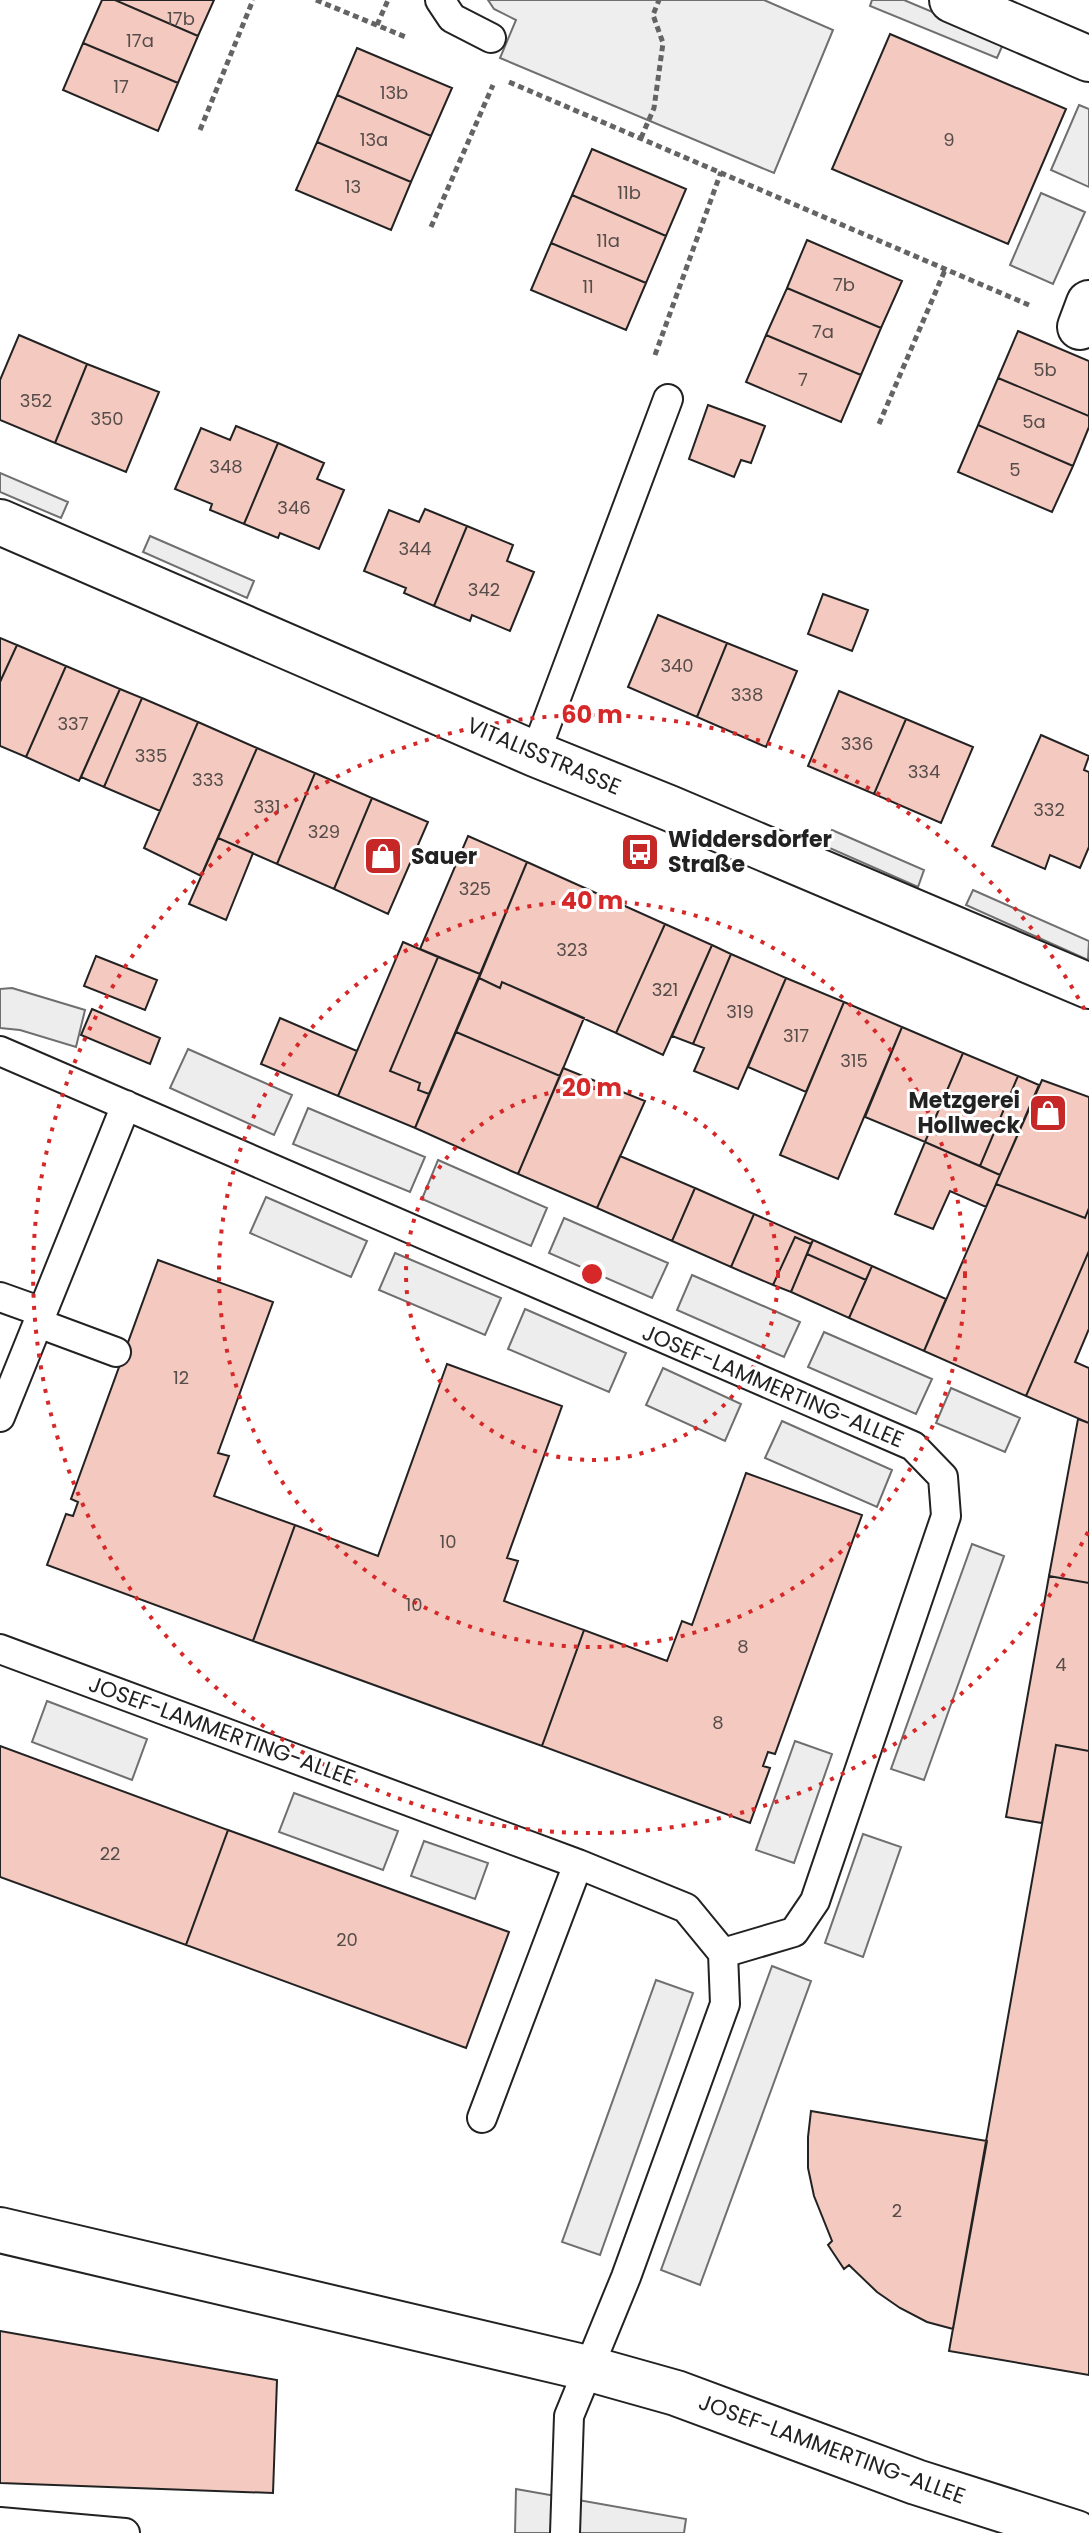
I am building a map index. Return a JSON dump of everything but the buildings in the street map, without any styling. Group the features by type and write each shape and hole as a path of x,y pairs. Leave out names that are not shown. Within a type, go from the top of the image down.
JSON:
{"street":[{"path":"952,0 1089,59"},
{"name":"VITALISSTRASSE","path":"0,522 535,754 1089,986"},
{"name":"JOSEF-LAMMERTING-ALLEE","path":"0,2230 587,2368 676,2393 916,2482 1076,2533"}],"lane":[{"path":"440,0 452,18 491,38"},
{"path":"535,754 668,399"},
{"name":"JOSEF-LAMMERTING-ALLEE","path":"0,1051 913,1446 943,1477 946,1516 815,1901 794,1932 723,1953 686,1908 578,1864 0,1649"},
{"path":"0,1417 126,1105"},
{"path":"0,1297 116,1352"},
{"path":"482,2118 578,1864"},
{"path":"565,2533 569,2416 626,2277 725,2004 723,1953"},
{"path":"0,2522 125,2533"}],"path":[{"path":"200,130 253,0"},
{"path":"316,0 417,42"},
{"path":"377,25 388,0"},
{"path":"641,138 654,108 663,43 653,15 659,0"},
{"path":"431,227 496,77 945,270 1084,315"},
{"path":"668,399 647,376 721,172"},
{"path":"879,424 945,270"}],"shaded area":[{"path":"488,0 764,0 833,30 774,173 500,58 516,20 494,9"},
{"path":"872,0 904,0 1004,42 997,58 870,6"},
{"path":"1079,105 1089,109 1089,187 1051,170"},
{"path":"1041,193 1085,212 1053,284 1010,265"},
{"path":"0,473 68,502 61,518 0,492"},
{"path":"150,536 254,581 247,598 143,552"},
{"path":"832,830 924,870 918,887 825,846"},
{"path":"973,890 1089,941 1088,960 966,905"},
{"path":"12,988 85,1010 76,1047 20,1030 0,1028 0,989"},
{"path":"188,1049 292,1095 274,1135 170,1088"},
{"path":"308,1108 425,1157 410,1192 293,1144"},
{"path":"438,1160 547,1208 531,1246 422,1199"},
{"path":"266,1197 367,1241 351,1277 250,1233"},
{"path":"564,1218 668,1263 652,1298 549,1253"},
{"path":"395,1253 501,1298 485,1335 379,1290"},
{"path":"692,1275 800,1322 784,1357 677,1310"},
{"path":"525,1309 626,1353 609,1392 508,1349"},
{"path":"824,1332 932,1379 916,1414 808,1367"},
{"path":"663,1368 741,1404 725,1441 646,1405"},
{"path":"951,1388 1020,1418 1005,1452 936,1423"},
{"path":"782,1421 892,1470 877,1507 765,1458"},
{"path":"972,1544 1004,1556 924,1780 891,1769"},
{"path":"47,1701 147,1739 132,1780 32,1742"},
{"path":"795,1741 832,1754 794,1863 756,1850"},
{"path":"294,1793 398,1831 383,1870 279,1832"},
{"path":"863,1834 901,1847 863,1957 825,1943"},
{"path":"424,1841 488,1863 475,1899 411,1876"},
{"path":"772,1966 811,1981 700,2285 661,2270"},
{"path":"656,1980 693,1993 600,2255 562,2242"},
{"path":"516,2489 686,2519 684,2533 515,2533"}],"place":[{"name":"Widdersdorfer Straße","path":"640,852"},
{"name":"Sauer","path":"383,856"},
{"name":"Metzgerei Hollweck","path":"1048,1113"}]}
